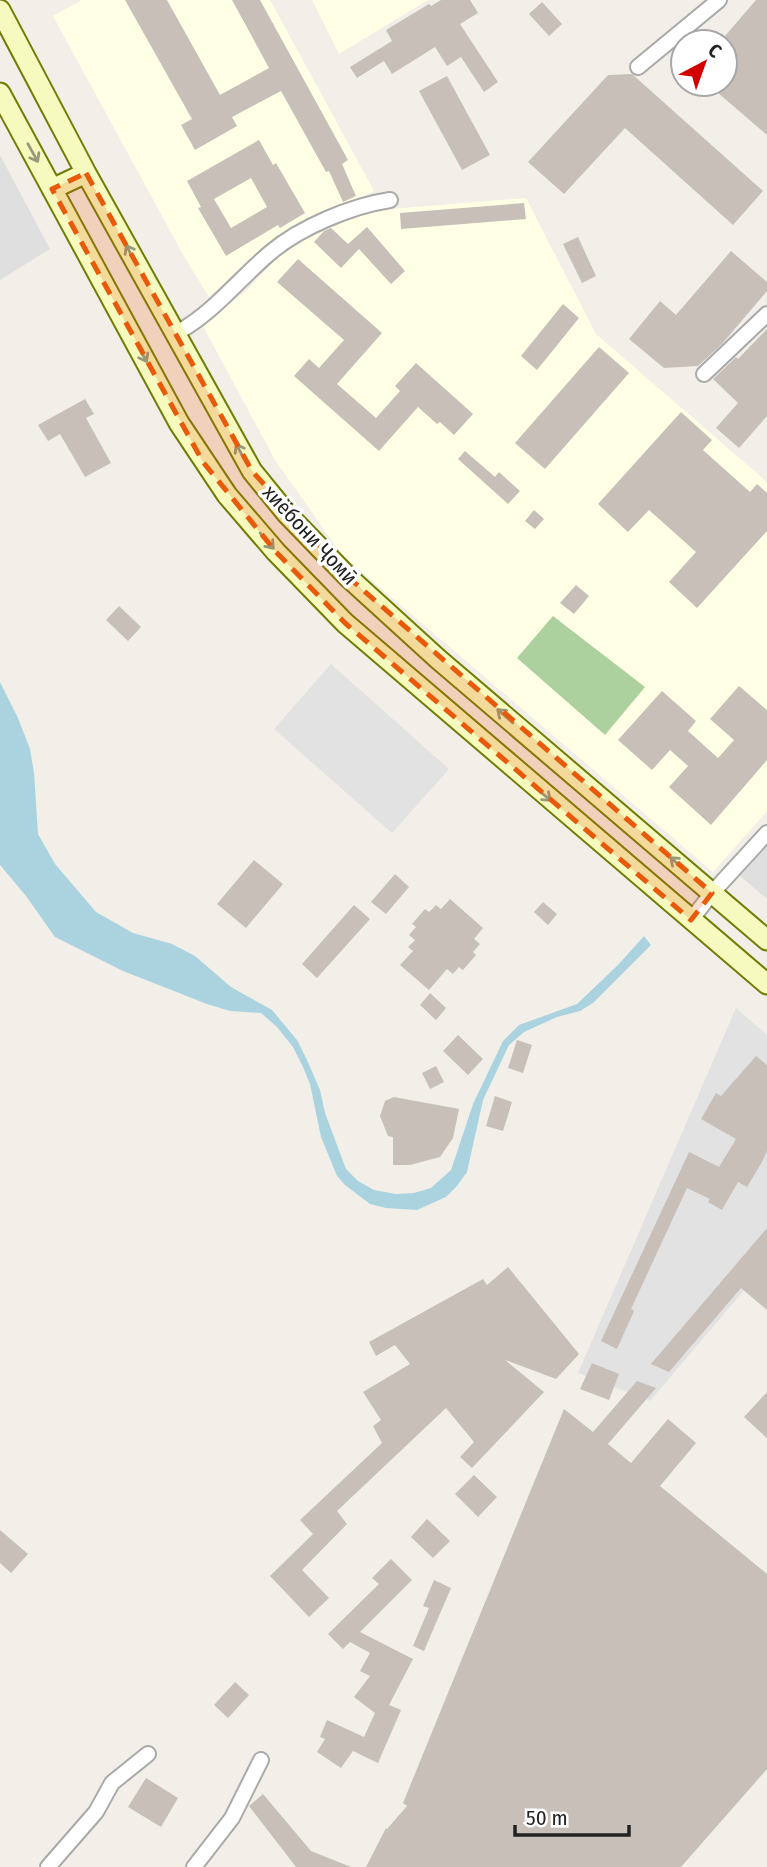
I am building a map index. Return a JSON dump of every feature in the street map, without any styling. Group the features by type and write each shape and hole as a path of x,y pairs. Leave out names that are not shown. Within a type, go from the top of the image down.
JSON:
{"main road":[{"name":"хиёбони Ҷомӣ","path":"0,10 86,173 251,471 287,514 348,577 438,659 767,940"},
{"name":"хиёбони Ҷомӣ","path":"0,93 185,432 227,495 345,624 767,984"},
{"path":"52,189 86,173"}],"street":[{"path":"638,67 719,0"},
{"path":"180,331 199,321 272,251 299,233 365,204 390,200"},
{"path":"704,374 767,314"},
{"path":"691,920 767,833"},
{"path":"48,1867 96,1812 111,1783 148,1754"},
{"path":"194,1867 232,1818 261,1760"}],"highlighted area":[{"path":"86,173 252,471 348,577 712,893 691,920 345,623 276,552 203,462 52,189"}],"shaded area":[{"path":"82,0 270,0 374,191 294,229 263,247 209,297 53,16"},
{"path":"312,0 428,0 339,54"},
{"path":"0,155 50,249 0,280"},
{"path":"526,198 596,334 767,482 767,811 713,872 342,555 275,460 203,326 246,291 286,248 367,211"},
{"path":"331,664 449,769 392,833 274,729"},
{"path":"767,846 767,899 740,876"},
{"path":"736,1008 767,1035 767,1263 650,1401 578,1373"}],"green space":[{"path":"553,616 645,687 605,735 517,658"}],"water":[{"path":"0,682 30,749 38,834 55,864 96,912 133,933 172,944 195,956 231,987 272,1010 297,1040 307,1060 320,1090 325,1113 346,1169 358,1181 374,1190 396,1194 431,1188 451,1170 473,1104 503,1041 519,1025 577,1004 644,936 651,945 593,1003 580,1011 557,1017 524,1032 509,1045 483,1100 467,1172 446,1197 417,1210 370,1204 337,1176 321,1137 310,1084 293,1047 277,1027 261,1013 230,1011 207,1004 123,971 55,937 0,865"}],"building":[{"path":"125,0 167,0 220,95 269,68 232,0 260,0 348,160 342,164 356,196 343,202 329,171 326,172 281,91 232,117 237,126 195,150 181,125 192,119"},
{"path":"441,0 470,0 478,13 460,24 498,82 484,92 461,57 447,66 435,47 392,74 384,61 357,78 350,67 392,41 386,30 429,4 431,6"},
{"path":"756,0 767,0 767,135 724,98 739,98 739,28 732,28"},
{"path":"542,2 562,24 549,36 529,14"},
{"path":"632,74 763,191 733,225 625,128 564,194 528,162 608,75"},
{"path":"447,76 490,155 462,170 419,91"},
{"path":"259,140 273,165 276,163 305,213 280,228 278,225 226,256 198,208 201,207 187,181","holes":["251,178 267,207 231,228 214,199"]},
{"path":"524,203 526,219 401,229 400,213"},
{"path":"367,227 405,271 391,284 359,249 341,268 314,242 324,231 331,228 348,244"},
{"path":"578,237 596,276 582,283 563,244"},
{"path":"731,251 767,282 767,291 722,344 698,366 664,368 629,339 660,301 676,315"},
{"path":"298,259 382,333 337,384 376,418 400,391 395,386 416,363 473,414 454,435 418,407 379,451 294,376 309,359 319,368 344,340 277,282"},
{"path":"563,304 579,318 537,370 521,356"},
{"path":"767,329 767,416 739,448 716,428 738,403 713,379 736,357 738,359"},
{"path":"599,347 629,373 545,469 515,443"},
{"path":"85,399 94,414 86,418 111,463 85,477 60,434 48,441 38,425"},
{"path":"681,412 712,440 703,450 750,492 757,484 767,493 767,531 697,608 669,582 696,552 649,510 628,532 598,504"},
{"path":"465,451 495,477 499,472 520,491 508,504 458,459"},
{"path":"534,510 544,519 535,529 525,521"},
{"path":"576,585 589,596 574,614 560,603"},
{"path":"119,606 141,627 128,641 106,620"},
{"path":"739,686 767,710 767,760 711,825 669,787 688,766 670,750 652,770 618,740 662,691 696,721 688,731 718,758 734,740 710,719"},
{"path":"254,860 283,884 246,928 217,904"},
{"path":"395,874 409,887 386,914 371,902"},
{"path":"450,899 483,928 474,939 480,944 473,952 476,955 463,970 459,967 453,974 447,969 429,990 400,965 413,951 408,947 415,940 409,935 416,927 412,924 425,909 429,912 436,905 441,909"},
{"path":"543,902 557,914 548,925 534,912"},
{"path":"354,905 370,919 317,978 302,964"},
{"path":"430,993 446,1008 436,1020 420,1005"},
{"path":"458,1035 483,1059 468,1075 443,1051"},
{"path":"517,1040 532,1045 523,1073 508,1068"},
{"path":"756,1056 767,1065 767,1151 762,1162 747,1187 738,1182 722,1210 708,1202 710,1199 687,1188 631,1309 634,1311 617,1349 601,1341 689,1152 719,1167 736,1139 701,1119 716,1093 721,1096"},
{"path":"436,1066 444,1082 430,1089 422,1073"},
{"path":"495,1096 512,1102 503,1131 486,1126"},
{"path":"394,1097 459,1109 453,1138 440,1157 410,1165 393,1165 393,1137 388,1136 380,1116 385,1101"},
{"path":"767,1228 767,1310 741,1288 669,1372 651,1364"},
{"path":"508,1267 579,1354 556,1379 505,1360 544,1392 472,1468 460,1457 474,1442 446,1408 337,1511 347,1524 302,1570 329,1598 309,1617 270,1576 313,1534 300,1520 382,1443 373,1426 381,1420 363,1392 410,1364 395,1345 376,1356 369,1342 483,1279 487,1285"},
{"path":"592,1363 619,1374 609,1400 580,1389"},
{"path":"637,1381 656,1388 608,1444 631,1463 668,1419 696,1443 660,1486 767,1574 767,1769 681,1867 366,1867 386,1828 407,1806 403,1803 564,1409 593,1432"},
{"path":"767,1392 767,1438 744,1417"},
{"path":"474,1475 497,1497 478,1517 455,1494"},
{"path":"427,1519 450,1541 433,1558 411,1537"},
{"path":"0,1530 28,1554 11,1573 0,1563"},
{"path":"391,1559 412,1580 360,1632 413,1659 389,1705 401,1710 378,1763 353,1751 341,1768 317,1752 325,1739 320,1737 327,1720 364,1737 375,1713 354,1697 370,1676 360,1671 370,1653 350,1642 343,1649 328,1634 379,1584 372,1578"},
{"path":"434,1580 451,1588 424,1651 413,1646 429,1608 423,1606"},
{"path":"235,1682 249,1695 228,1718 214,1705"},
{"path":"146,1778 178,1798 161,1827 128,1807"},
{"path":"263,1794 311,1851 351,1867 296,1867 249,1806"}]}
